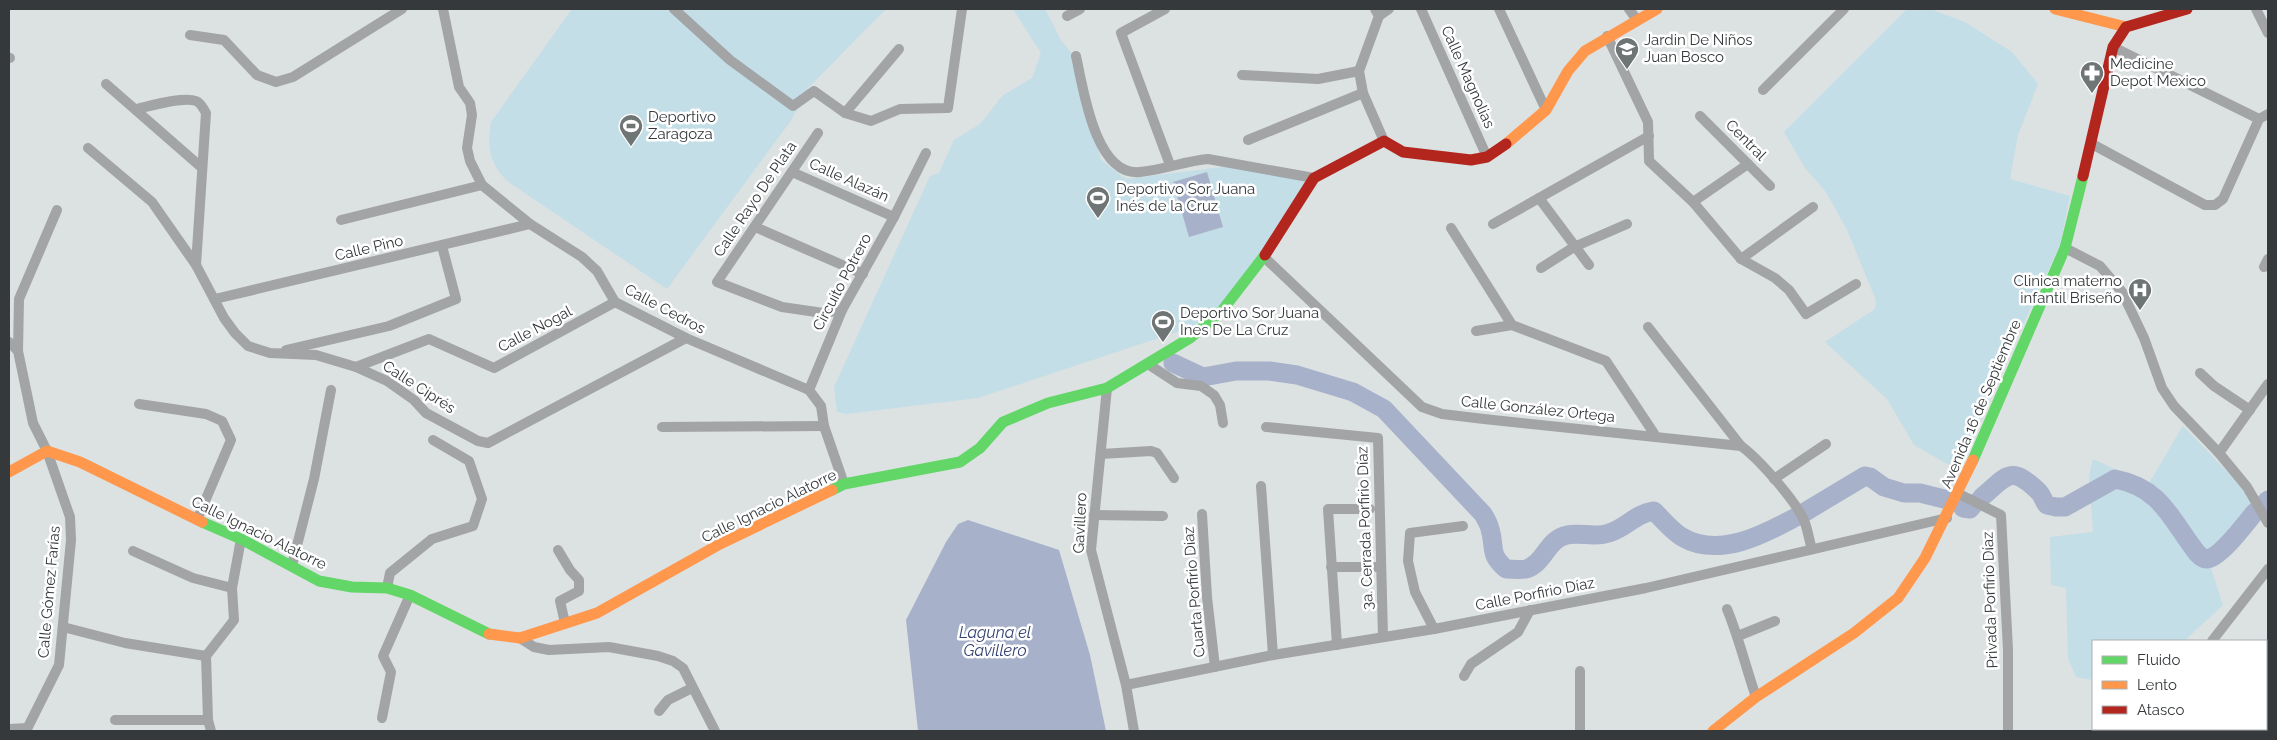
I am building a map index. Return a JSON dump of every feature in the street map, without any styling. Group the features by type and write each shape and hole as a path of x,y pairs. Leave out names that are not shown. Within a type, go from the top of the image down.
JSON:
{"street":[{"path":"190,35 224,40 257,75 276,82 293,77 402,9"},
{"path":"341,220 482,185 470,161 467,148 472,115 470,103 459,87 443,9"},
{"path":"674,9 730,60 793,106 814,91 845,113 871,121 900,109 948,108 962,9"},
{"path":"1067,16 1080,9"},
{"path":"1165,9 1121,33 1170,165"},
{"path":"1389,9 1377,12 1359,71 1363,93 1384,141 1403,152 1471,160 1488,157 1514,138 1546,110 1568,71 1585,51 1607,36 1657,9"},
{"name":"Calle Magnolias","path":"1421,9 1488,157"},
{"path":"1499,9 1546,110"},
{"path":"1629,9 1637,20"},
{"path":"1764,90 1844,9"},
{"path":"2055,9 2126,28 2187,9"},
{"path":"2256,9 2268,33"},
{"name":"Avenida 16 de Septiembre","path":"1713,731 1756,697 1854,633 1898,598 1925,558 1959,494 2065,248 2092,144 2113,47 2126,28"},
{"path":"1607,36 1648,122 1649,161 1693,202 1741,258 1789,290 1806,314 1856,284"},
{"path":"2092,144 2205,205 2215,205 2222,199 2264,116 2113,47"},
{"path":"845,113 899,49"},
{"path":"1076,56 1097,138 1108,157 1125,170 1139,173 1170,165 1208,159 1314,178"},
{"path":"1242,74 1318,79 1359,71"},
{"path":"106,84 201,166"},
{"path":"1248,140 1363,93"},
{"path":"137,109 195,100 202,105 206,113 201,166 196,265"},
{"name":"Central","path":"1700,116 1770,186"},
{"name":"Calle Rayo De Plata","path":"818,133 717,282 782,306 823,313 842,310"},
{"path":"1493,224 1649,136"},
{"name":"Calle Ignacio Alatorre","path":"47,451 80,462 197,520 241,539 319,581 352,587 387,588 410,595 493,636 520,638 597,613 720,544 844,484 960,462 980,448 1003,422 1048,402 1107,388 1190,338 1222,312 1264,257 1314,178 1384,141"},
{"name":"Calle Ciprés","path":"88,148 152,202 196,265 235,333 248,346 270,353 316,355 356,366 402,392 426,413 478,441 488,443 686,338"},
{"name":"Circuito Potrero","path":"809,390 842,310 894,217 926,153"},
{"path":"1693,202 1748,164"},
{"name":"Calle Alazán","path":"792,172 894,217"},
{"name":"Calle Cedros","path":"482,185 530,224 582,257 597,271 616,302 686,338 809,390"},
{"path":"1539,198 1589,265"},
{"path":"1741,258 1813,207"},
{"name":"Calle Gómez Farías","path":"26,730 59,665 71,540 70,517 47,451 33,423 18,351 19,299 57,210"},
{"name":"Calle Pino","path":"215,299 530,224"},
{"path":"1541,268 1574,247 1627,224"},
{"path":"755,227 863,274"},
{"path":"1451,228 1512,325"},
{"path":"270,353 389,326 456,299 442,246"},
{"path":"2065,248 2100,266 2122,292 2144,338 2162,388 2174,406 2220,454 2247,486 2267,522"},
{"name":"Calle González Ortega","path":"1264,257 1422,407 1442,414 1655,435 1742,446"},
{"name":"Calle Nogal","path":"356,366 429,339 494,368 616,302"},
{"path":"1476,331 1512,325 1606,361 1655,435"},
{"path":"1648,326 1742,446 1774,479 1805,521 1812,549"},
{"path":"9,342 18,351"},
{"path":"1148,364 1177,383 1201,386 1214,395 1220,404 1223,423"},
{"path":"2200,373 2214,386 2250,410"},
{"path":"2220,454 2268,384"},
{"name":"Gavillero","path":"1107,388 1091,550 1126,685 1134,731"},
{"path":"292,565 314,479 331,390"},
{"path":"809,390 821,406 824,426 844,484"},
{"path":"139,404 206,414 222,421 231,440 197,520"},
{"path":"662,426 824,426"},
{"name":"3a. Cerrada Porfirio Díaz","path":"1266,427 1378,438 1383,638"},
{"path":"387,588 390,573 432,539 473,526 482,499 469,460 433,440"},
{"path":"1774,479 1826,444"},
{"path":"9,472 47,451"},
{"path":"1100,454 1151,451 1157,453 1174,478"},
{"path":"1261,486 1273,655"},
{"name":"Privada Porfirio Díaz","path":"1959,494 2001,515 2008,650 2008,731"},
{"path":"1337,645 1328,509 1370,509"},
{"name":"Cuarta Porfirio Díaz","path":"1202,514 1207,597 1215,667"},
{"path":"1094,515 1162,516"},
{"name":"Calle Porfirio Díaz","path":"1126,685 1273,655 1434,629 1646,588 1947,518"},
{"path":"1434,629 1415,592 1408,561 1410,533 1463,526"},
{"path":"211,731 208,720 206,656 234,620 232,588 241,539"},
{"path":"558,550 570,570 579,580 579,591 560,601 565,623"},
{"path":"132,551 193,578 232,588"},
{"path":"1331,566 1381,566"},
{"path":"2213,640 2268,569"},
{"path":"382,718 391,672 383,656 410,595"},
{"path":"1728,609 1756,697"},
{"path":"1464,676 1471,664 1518,632 1530,610"},
{"path":"1738,636 1775,621"},
{"path":"63,627 125,643 206,656"},
{"path":"520,638 534,647 549,650 609,647 658,656 672,661 683,668 715,731"},
{"path":"1580,672 1580,731"},
{"path":"659,711 668,700 692,688"},
{"path":"114,720 208,720"},
{"path":"9,729 26,730"}],"shaded area":[{"name":"Deportivo Zaragoza","path":"572,9 886,9 808,88 792,119 667,289 507,181 496,168 493,161 489,139 491,122"},
{"name":"Deportivo Sor Juana Inés de la Cruz","path":"1013,9 1045,9 1061,40 1074,56 1101,160 1126,179 1230,166 1311,179 1226,302 1195,330 1180,331 978,398 846,414 837,412 834,387 930,176 939,173 954,140 980,124 1003,95 1032,78 1041,53"},
{"path":"1907,9 1930,9 1965,22 2012,52 2038,84 2018,135 2010,179 2070,196 2060,245 1956,469 1914,445 1887,399 1825,342 1875,309 1876,300 1847,230 1826,192 1805,168 1784,132"},
{"path":"2183,426 2239,484 2259,517 2210,565 2223,605 2185,640 2092,640 2092,680 2076,677 2068,658 2066,588 2051,585 2050,537 2093,532 2089,477 2093,459 2148,485"}],"water":[{"path":"1207,172 1223,227 1189,237 1173,182"},
{"name":"Laguna el Gavillero","path":"968,520 1059,550 1090,655 1106,731 918,731 906,620 946,542 958,524"}],"waterway":[{"path":"1173,363 1203,377 1236,371 1269,371 1297,375 1353,392 1384,409 1483,514 1490,527 1495,555 1500,564 1506,569 1526,569 1532,566 1538,562 1550,546 1560,537 1572,534 1599,535 1609,533 1641,515 1654,511 1671,529 1682,537 1696,543 1711,546 1742,542 1798,516"},
{"path":"1805,512 1865,476 1870,477 1884,487 1904,493 1920,493 1944,499"},
{"path":"1982,497 2009,476 2021,478 2029,483 2039,492 2047,505 2056,507 2065,507 2115,479 2131,483 2155,498 2172,517 2197,553 2207,559 2213,557 2226,546 2255,512"},
{"path":"2265,503 2268,500"},
{"path":"1963,508 1970,509 1975,503"}],"traffic: fast":[{"path":"1973,460 2065,248 2083,176"},
{"path":"832,490 844,484 960,462 980,448 1003,422 1048,403 1107,388 1190,338 1221,312 1265,255"},
{"path":"202,522 241,539 319,581 352,587 387,588 410,595 489,634"}],"traffic: slow":[{"path":"1506,144 1546,110 1568,71 1585,51 1657,9"},
{"path":"2055,9 2126,27"},
{"path":"9,472 47,451 80,462 202,522"},
{"path":"1713,731 1756,697 1854,633 1898,598 1925,558 1973,460"},
{"path":"489,634 520,638 597,613 720,544 832,490"}],"traffic: jam":[{"path":"2083,176 2113,47 2126,27 2187,9"},
{"path":"1265,255 1314,178 1384,141 1403,152 1471,160 1487,157 1506,144"}],"place":[{"name":"Jardin De Niños Juan Bosco","path":"1627,70"},
{"name":"Medicine Depot Mexico","path":"2092,94"},
{"name":"Deportivo Zaragoza","path":"631,147"},
{"name":"Deportivo Sor Juana Inés de la Cruz","path":"1098,219"},
{"name":"Clinica materno infantil Briseño","path":"2140,311"},
{"name":"Deportivo Sor Juana Ines De La Cruz","path":"1163,343"}]}
